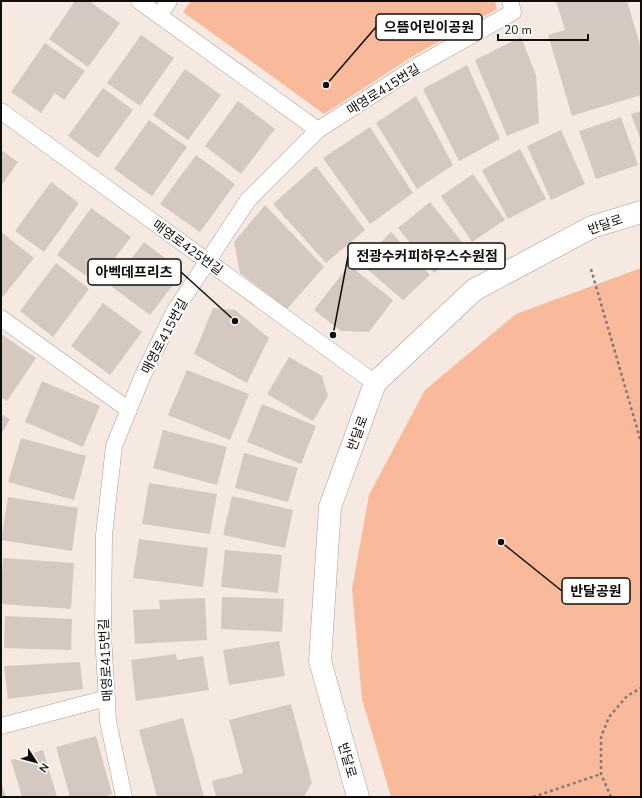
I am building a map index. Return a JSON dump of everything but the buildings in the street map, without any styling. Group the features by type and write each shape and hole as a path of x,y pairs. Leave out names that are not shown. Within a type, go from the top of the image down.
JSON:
{"street":[{"name":"반달로","path":"358,797 320,662 330,507 375,383 474,290 592,227 641,212"}],"lane":[{"path":"139,1 318,130"},
{"path":"159,15 169,1"},
{"name":"매영로415번길","path":"124,797 108,721 103,634 104,535 114,446 143,376 174,312 248,200 318,130 419,66 513,12 510,1"},
{"name":"매영로425번길","path":"1,111 375,383"},
{"path":"1,318 129,410"},
{"path":"1,726 107,698"}],"path":[{"path":"591,269 641,442"},
{"path":"611,797 600,774 601,737 609,717 627,696 641,688"},
{"path":"533,797 600,774"}],"shaded area":[{"path":"191,1 495,1 497,9 413,56 324,114 183,12"},
{"path":"641,268 641,797 391,797 362,699 352,589 369,495 425,390 516,314"}],"place":[{"name":"으뜸어린이공원","path":"326,85"},
{"name":"아벡데프리츠","path":"235,321"},
{"name":"전광수커피하우스수원점","path":"333,335"},
{"name":"반달공원","path":"501,542"}]}
